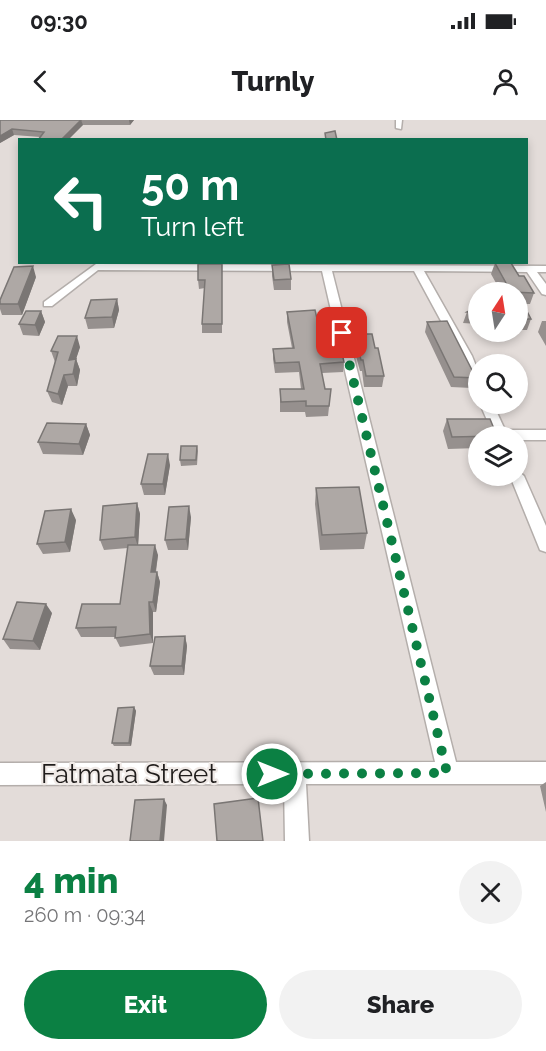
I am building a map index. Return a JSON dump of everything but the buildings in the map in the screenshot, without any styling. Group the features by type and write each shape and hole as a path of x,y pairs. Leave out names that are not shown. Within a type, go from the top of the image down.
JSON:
{"street":[{"path":"48,304 96,267 135,265 546,269"},
{"path":"523,267 546,292"},
{"path":"326,268 447,773"},
{"path":"418,269 468,361"},
{"path":"528,435 546,435"},
{"path":"521,486 546,545"},
{"name":"Fatmata Street","path":"0,774 546,773"},
{"path":"295,774 297,841"}],"route":[{"path":"272,774 447,773 342,333"}]}
